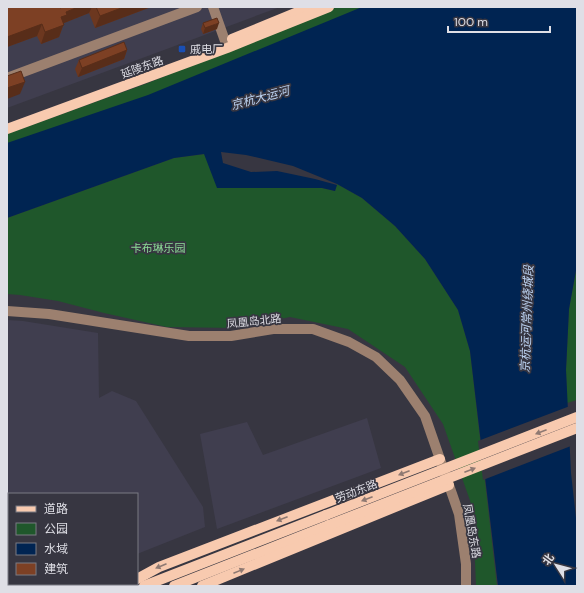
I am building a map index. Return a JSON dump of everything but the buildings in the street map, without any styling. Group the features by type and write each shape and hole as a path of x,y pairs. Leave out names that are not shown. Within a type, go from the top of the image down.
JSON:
{"main road":[{"name":"延陵东路","path":"7,122 226,42 310,7"},
{"name":"延陵东路","path":"7,129 199,59 329,7"},
{"name":"劳动东路","path":"174,586 328,520 577,417"},
{"name":"劳动东路","path":"144,586 577,428"},
{"path":"138,578 159,567 440,459"},
{"path":"202,586 449,486"}],"street":[{"path":"7,78 197,7"},
{"path":"214,7 226,42"},
{"name":"凤凰岛北路","path":"7,311 49,314 189,336 231,336 273,329 313,329 349,342 376,357 400,380 424,416 440,459"},
{"name":"凤凰岛东路","path":"440,459 459,514 466,564 466,586"}],"shaded area":[{"path":"7,7 280,7 7,108"},
{"path":"7,320 23,321 98,333 99,398 112,391 136,401 203,507 205,527 138,554 138,493 8,493 8,585 60,585 8,586"},
{"path":"367,418 381,468 217,529 200,434 247,422 263,455"}],"green space":[{"path":"337,7 382,7 154,94 7,146 7,134 148,83"},
{"name":"卡布琳乐园","path":"205,154 218,188 322,188 335,191 337,184 362,198 395,226 425,259 458,310 470,351 497,586 476,586 473,509 443,424 405,367 348,329 290,317 235,328 167,327 58,301 7,294 7,218 174,158"},
{"path":"577,265 577,400 567,403 566,370 569,309"}],"water":[{"path":"362,7 577,7 577,265 569,309 566,370 571,473 577,527 577,586 498,586 470,351 458,310 425,259 395,226 362,198 337,184 293,166 246,155 221,152 223,163 251,172 277,171 337,185 335,191 322,188 217,188 204,154 174,158 7,218 7,143 148,95"}],"pier":[{"path":"570,406 571,446 483,480 478,441"}],"place":[{"name":"戚电厂","path":"182,49"}],"water label":[{"name":"京杭大运河","path":"260,98"},
{"name":"京杭运河常州绕城段","path":"527,319"}]}
